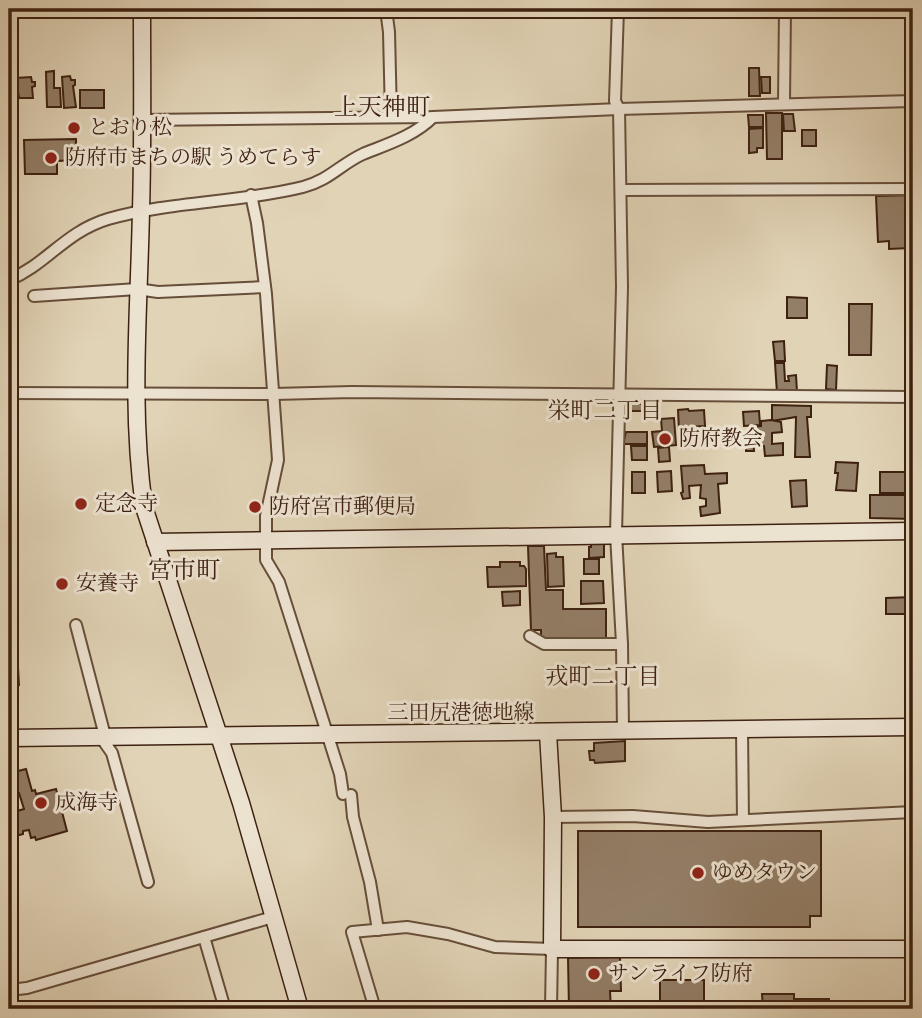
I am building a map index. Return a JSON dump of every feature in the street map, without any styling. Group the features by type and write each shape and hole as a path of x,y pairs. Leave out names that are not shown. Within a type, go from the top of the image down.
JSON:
{"street":[{"path":"142,9 141,211 135,394 139,473 144,507 241,803 300,1009"},
{"path":"386,9 391,117"},
{"path":"618,9 615,101 619,108 622,190 616,534 622,643 623,732"},
{"path":"784,103 785,9"},
{"path":"141,120 433,117 619,108 913,101"},
{"path":"9,280 23,274 67,238 106,220 141,211 304,187 338,172 353,159 421,129 433,117"},
{"path":"622,190 913,189"},
{"path":"251,195 265,287 278,460 266,516 266,560 279,582 347,794 370,882 378,930"},
{"path":"34,296 137,289 158,292 265,287"},
{"path":"9,393 365,392 913,397"},
{"path":"155,542 913,531"},
{"path":"76,625 102,736 112,754 148,882"},
{"path":"530,636 544,644 622,643"},
{"name":"三田尻港徳地線","path":"9,738 913,727"},
{"path":"742,729 743,820"},
{"path":"548,733 553,817 551,1009"},
{"path":"553,817 633,816 708,822 913,812"},
{"path":"9,990 27,988 273,917"},
{"path":"375,1009 352,932 407,927 448,934 495,947 552,949 913,949"},
{"path":"204,937 225,1009"}],"building":[{"path":"749,68 759,68 760,96 749,96"},
{"path":"54,71 54,88 60,88 61,107 47,107 46,72"},
{"path":"70,76 71,80 75,80 73,86 76,107 64,108 62,77"},
{"path":"31,77 32,82 35,82 32,87 33,98 19,98 16,78"},
{"path":"761,77 770,77 770,93 762,93"},
{"path":"80,90 104,90 104,108 80,108"},
{"path":"766,113 782,113 782,159 767,159"},
{"path":"783,114 793,114 795,131 784,131"},
{"path":"748,115 763,115 763,127 749,127"},
{"path":"763,128 763,148 749,153 749,129"},
{"path":"802,130 816,130 816,146 802,146"},
{"name":"防府市まちの駅 うめてらす","path":"76,139 76,160 57,161 57,174 25,174 24,140"},
{"path":"913,195 911,256 910,248 889,249 889,241 878,242 876,196"},
{"path":"787,297 807,298 807,318 787,318"},
{"path":"849,304 872,304 871,355 849,355"},
{"path":"906,314 913,314 913,343 908,343"},
{"path":"784,341 785,361 775,361 773,342"},
{"path":"775,363 784,363 785,381 789,381 788,376 796,375 797,392 777,393"},
{"path":"827,365 837,366 836,390 826,389"},
{"path":"631,404 653,404 653,411 631,411"},
{"path":"772,405 811,406 811,417 807,417 810,457 795,457 796,417 772,421"},
{"path":"678,410 704,410 705,426 688,427 689,430 679,431"},
{"path":"759,411 760,425 744,426 743,412"},
{"path":"674,418 676,445 654,447 652,432 662,431 661,419"},
{"path":"761,421 781,422 782,432 772,433 772,444 783,443 783,455 765,456 759,435 751,436 750,427 761,426"},
{"path":"750,431 754,451 746,451 746,432"},
{"path":"626,432 647,432 647,444 623,444"},
{"path":"631,446 647,446 647,460 632,460"},
{"path":"669,447 670,461 659,462 658,448"},
{"path":"836,462 858,463 856,491 836,490"},
{"path":"704,465 705,474 727,473 727,483 718,484 720,513 701,516 700,507 706,506 706,499 700,498 701,485 689,486 690,498 683,499 681,466"},
{"path":"671,471 672,491 658,492 657,472"},
{"path":"632,472 645,472 645,493 632,493"},
{"path":"880,472 913,472 913,493 880,493"},
{"path":"806,480 807,506 792,507 790,481"},
{"path":"870,495 913,495 913,519 870,518"},
{"path":"604,543 604,557 589,558 591,544"},
{"path":"528,546 544,546 546,590 563,590 563,609 606,609 606,639 545,639 541,636 541,630 531,630"},
{"path":"556,553 556,557 563,557 564,586 548,587 547,554"},
{"path":"584,559 599,559 599,574 584,574"},
{"path":"500,562 520,562 520,566 526,569 526,586 488,587 487,567 500,567"},
{"path":"581,581 603,581 604,603 581,604"},
{"path":"520,591 520,605 503,606 502,592"},
{"path":"913,597 913,614 886,614 886,598"},
{"path":"9,644 10,649 17,650 19,685 9,686"},
{"path":"625,741 625,761 595,763 590,760 589,751 594,751 594,743"},
{"name":"成海寺","path":"26,769 32,791 35,790 36,794 56,789 67,831 36,840 35,837 31,838 29,830 9,838 9,791 17,811 24,809 10,773"},
{"path":"578,831 821,831 821,916 810,916 810,927 578,927"},
{"name":"サンライフ防府","path":"620,957 621,991 610,991 611,1009 569,1009 568,958"},
{"path":"660,980 704,980 704,1009 660,1009"},
{"path":"762,994 794,994 794,999 829,999 829,1009 763,1009"}],"place":[{"name":"とおり松","path":"74,128"},
{"name":"防府市まちの駅 うめてらす","path":"51,158"},
{"name":"防府教会","path":"665,439"},
{"name":"定念寺","path":"81,504"},
{"name":"防府宮市郵便局","path":"255,507"},
{"name":"安養寺","path":"62,584"},
{"name":"成海寺","path":"41,803"},
{"name":"ゆめタウン","path":"698,873"},
{"name":"サンライフ防府","path":"594,974"}],"district":[{"name":"上天神町","path":"382,109"},
{"name":"栄町二丁目","path":"605,412"},
{"name":"宮市町","path":"184,572"},
{"name":"戎町二丁目","path":"603,678"}]}
